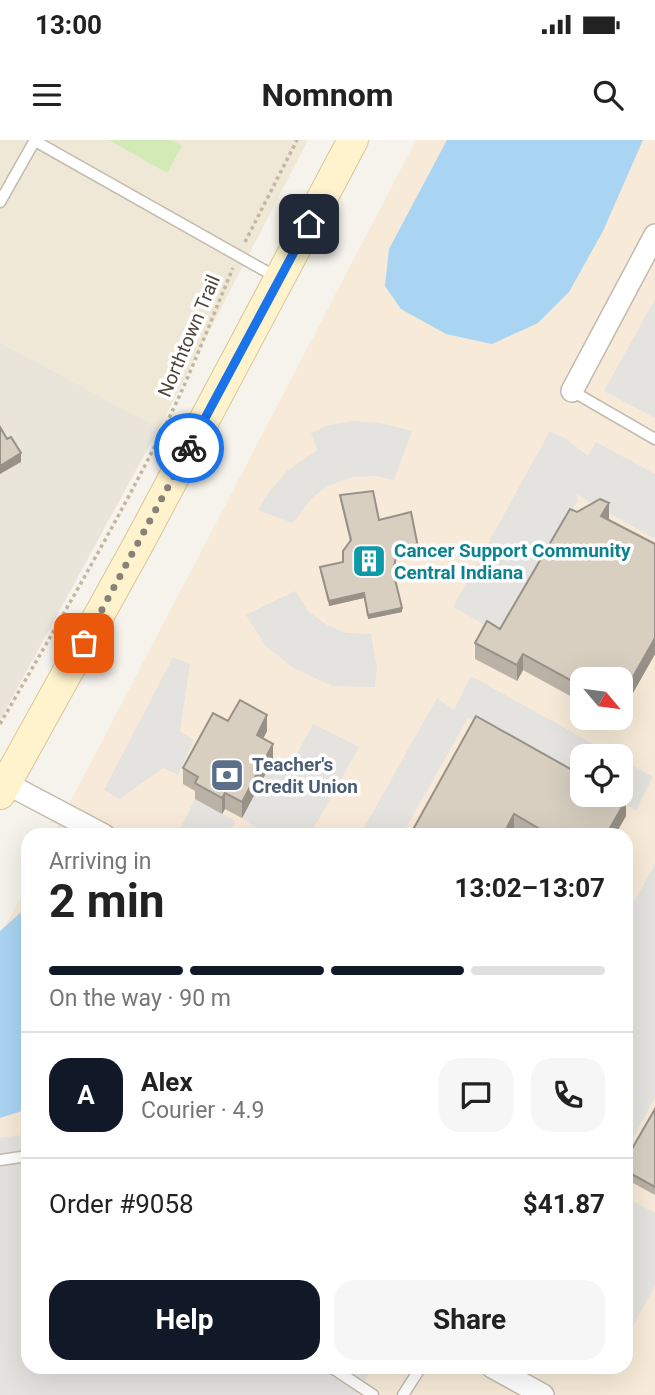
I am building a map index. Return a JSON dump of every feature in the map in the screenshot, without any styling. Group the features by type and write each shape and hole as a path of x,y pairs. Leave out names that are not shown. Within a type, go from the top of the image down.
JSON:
{"main road":[{"path":"2,785 96,622 353,140"}],"street":[{"path":"572,391 655,235"},
{"path":"2,785 90,828"},
{"path":"505,1374 543,1395"}],"lane":[{"path":"0,202 35,141 280,279"},
{"path":"572,391 655,439"},
{"path":"0,1160 21,1157"},
{"path":"342,1374 373,1395"},
{"path":"402,1395 416,1374"}],"path":[{"name":"Northtown Trail","path":"0,724 58,624 163,430 239,256 297,140"}],"shaded area":[{"path":"0,140 308,140 159,428 0,342"},
{"path":"416,140 655,140 655,1395 0,1395 0,936 21,896 21,1374 633,1374 633,828 57,828"},
{"path":"655,299 655,418 604,391"},
{"path":"0,342 159,428 0,720"},
{"path":"353,421 381,423 412,431 394,480 376,476 352,477 328,486 313,497 293,523 258,510 268,493 287,471 317,450 311,433 329,425"},
{"path":"550,431 566,439 588,456 596,442 655,474 655,539 576,494 578,500 500,633 453,607"},
{"path":"295,591 309,612 327,625 346,633 371,634 377,667 375,687 332,686 292,667 266,646 246,615"},
{"path":"173,657 190,664 180,731 194,740 178,775 163,768 120,799 104,790"},
{"path":"471,676 593,744 570,744 570,774 468,718 406,828 364,828 437,698 454,710"},
{"path":"313,724 359,747 314,828 256,828 242,818 270,765 287,773"},
{"path":"633,766 653,777 636,810 630,807 633,807"},
{"path":"195,799 235,821 232,828 180,828"},
{"path":"655,864 655,1097 633,1138 633,904"},
{"path":"21,1135 21,1374 368,1375 357,1395 0,1395 0,1138"},
{"path":"633,1202 655,1213 655,1286 633,1326"}],"green space":[{"path":"109,140 172,140 182,146 167,173"}],"water":[{"path":"447,140 643,140 603,231 569,292 538,323 492,344 446,334 401,309 385,286 389,249"},
{"path":"21,912 21,1111 0,1118 0,931"}],"building":[{"path":"0,427 7,439 11,437 21,453 0,466"},
{"name":"Cancer Support Community Central Indiana","path":"373,491 379,520 411,512 418,547 397,552 393,571 402,608 368,615 364,593 329,601 320,567 343,562 343,551 351,540 340,495"},
{"path":"600,499 609,503 601,516 655,544 655,638 634,675 634,667 570,667 570,680 523,654 517,665 475,643 487,621 500,629 570,509 577,512"},
{"name":"Teacher's Credit Union","path":"240,700 267,715 257,735 273,744 242,802 225,793 222,798 195,783 198,777 183,768 213,713 228,721"},
{"path":"476,716 570,769 570,807 622,807 610,828 538,828 514,814 507,828 414,828"},
{"path":"655,1109 655,1187 633,1175 633,1147"}],"way so far":[{"path":"84,643 189,448"}],"place":[{"name":"Cancer Support Community Central Indiana","path":"369,561"},
{"name":"Teacher's Credit Union","path":"227,775"}],"route":[{"path":"189,448 309,224"}]}
